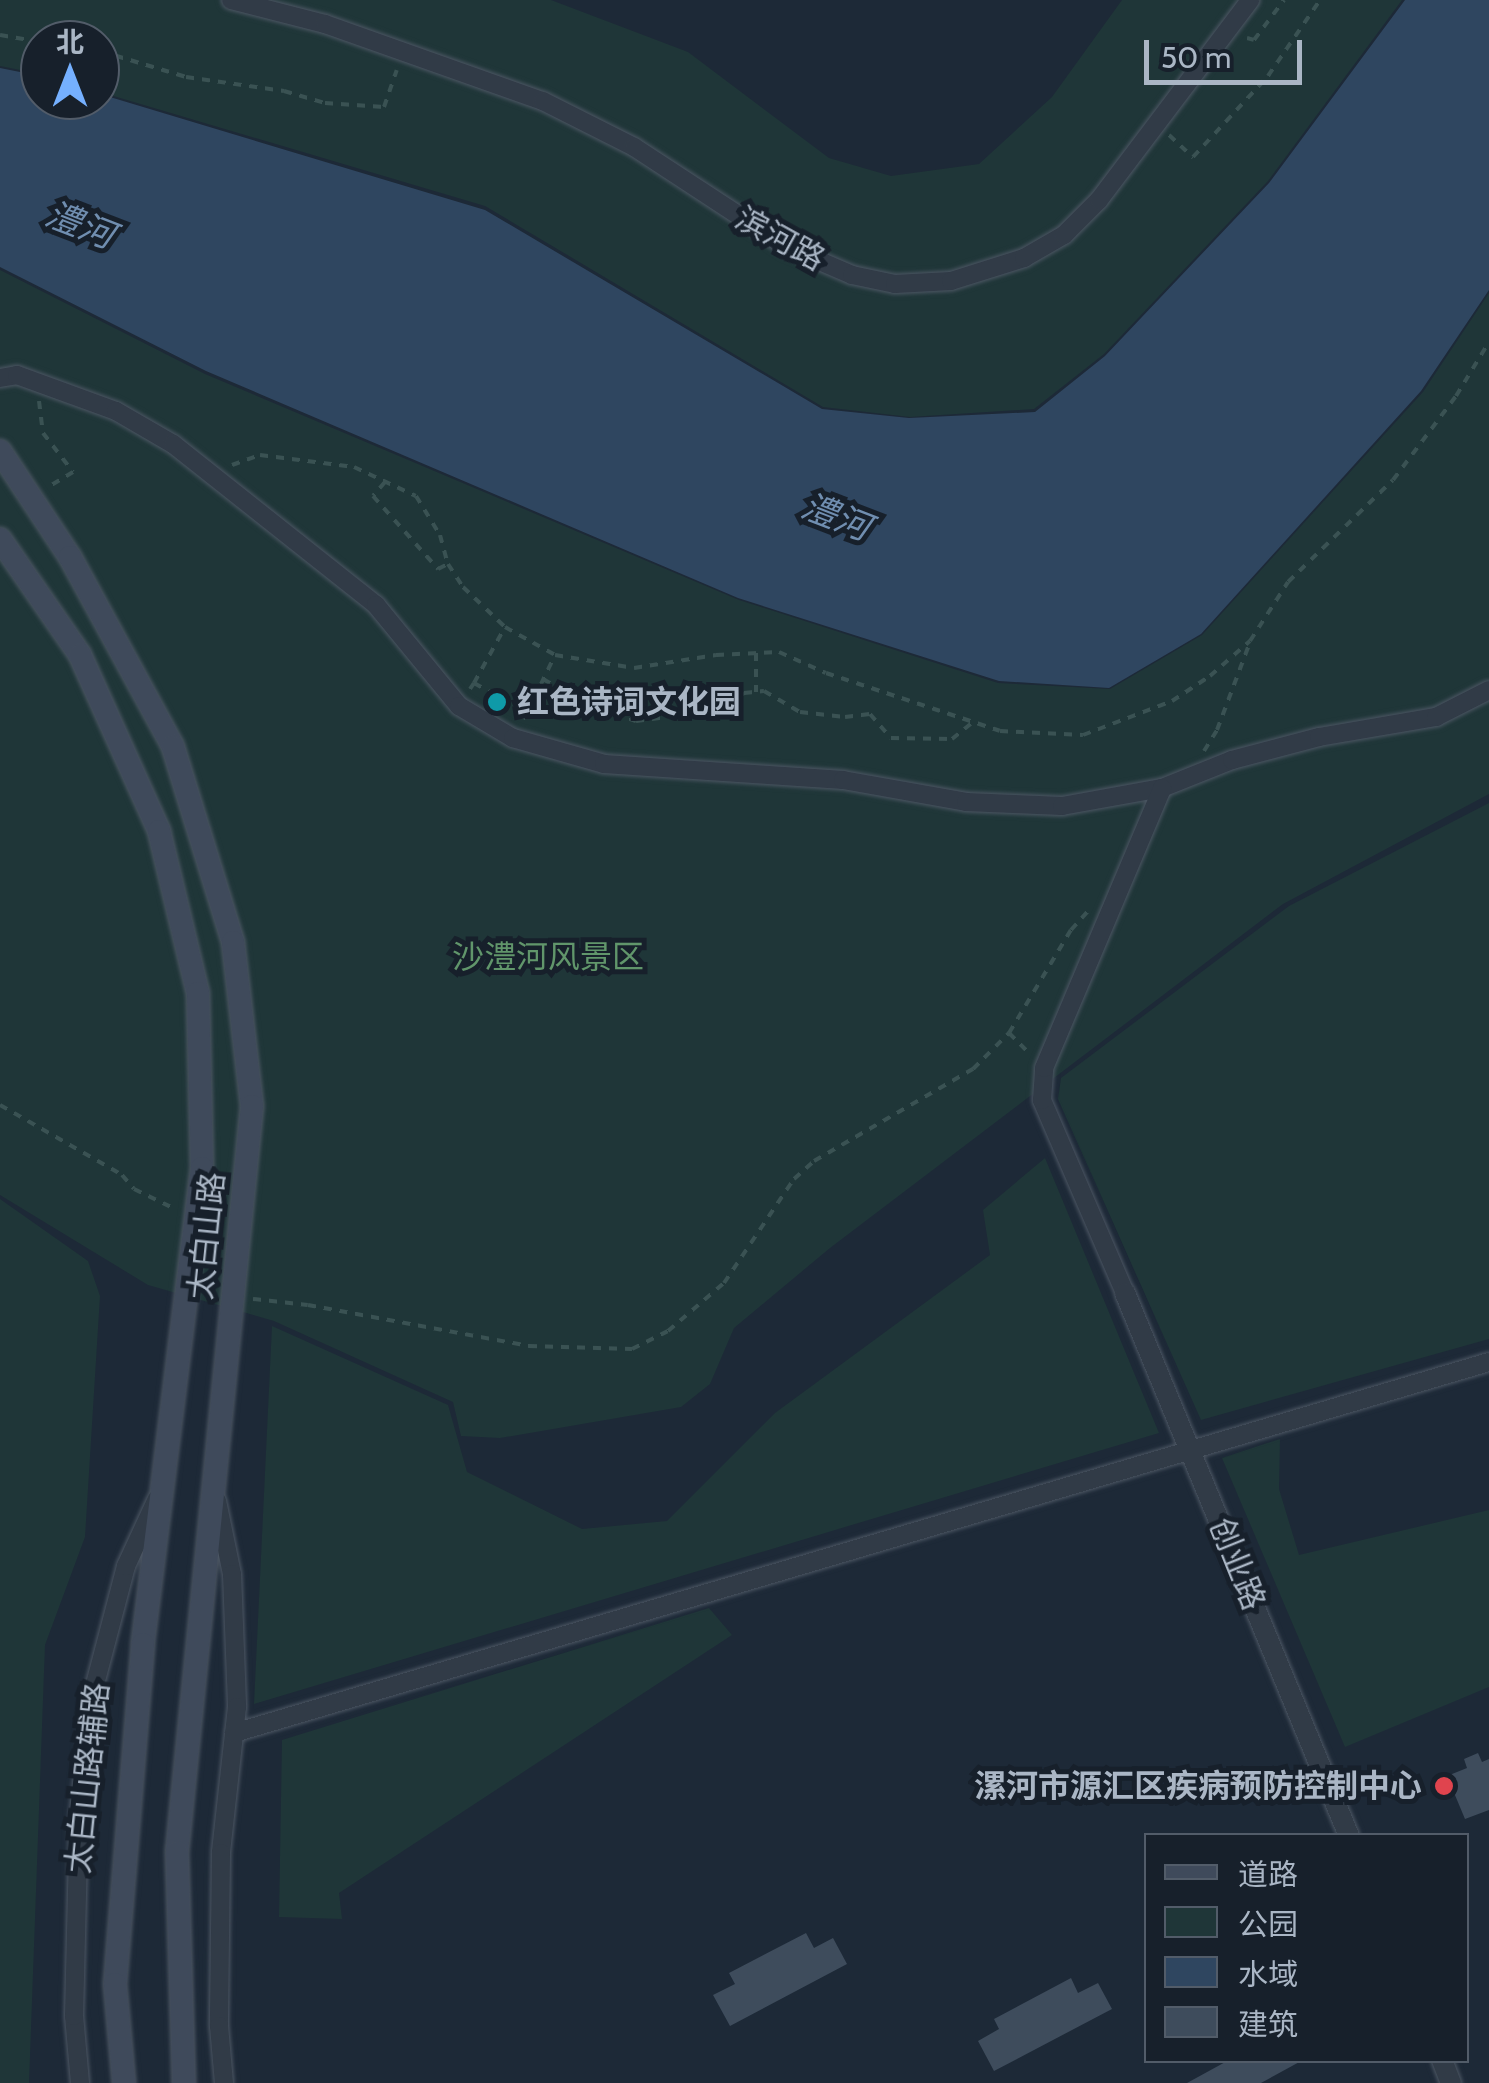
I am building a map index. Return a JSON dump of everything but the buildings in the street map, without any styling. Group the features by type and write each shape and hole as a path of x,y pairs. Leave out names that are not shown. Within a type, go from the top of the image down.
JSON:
{"main road":[{"name":"太白山路","path":"0,451 70,556 172,747 233,942 252,1106 177,1852 184,2083"},
{"name":"太白山路","path":"0,539 80,656 159,831 198,993 202,1168 143,1644 115,1984 124,2083"}],"street":[{"name":"滨河路","path":"230,0 404,50 543,100 634,147 787,247 852,275 895,284 952,281 1024,258 1064,235 1164,131 1250,0"},
{"path":"0,378 17,375 37,381 116,411 174,444 376,604 459,706 513,738 604,764 842,780 966,802 1062,806 1162,788 1232,760 1319,737 1436,717 1489,690"},
{"path":"1126,1293 1042,1100 1044,1068 1162,788"},
{"name":"创业路","path":"1126,1293 1348,1833"},
{"path":"234,1733 1489,1362"},
{"name":"太白山路辅路","path":"80,2083 74,2016 79,1814 93,1692 126,1566 164,1485"},
{"path":"214,1485 232,1574 234,1733 221,1853 219,2026 224,2083"}],"path":[{"path":"1238,50 1249,36 1254,40 1284,0"},
{"path":"1182,123 1164,131 1193,157 1268,76 1320,0"},
{"path":"120,57 186,77 284,91 325,103 384,106 404,50"},
{"path":"1188,778 1217,730 1250,641 1288,582 1393,480 1489,342"},
{"path":"32,498 73,472 42,433 37,381"},
{"path":"216,480 239,460 260,455 354,467 416,496 440,535 448,564 463,588 505,627 555,655 634,668 779,652 826,673 1000,731 1083,735 1172,701 1210,676 1250,641"},
{"path":"385,482 373,496 438,569 448,564"},
{"path":"459,706 505,627"},
{"path":"756,653 756,692"},
{"path":"513,738 555,655"},
{"path":"544,679 584,704 636,721 714,711 744,692 764,691 800,712 844,718 870,714 891,738 952,739 973,722"},
{"path":"474,683 527,712"},
{"path":"233,1298 308,1304 528,1346 632,1349 668,1331 724,1283 794,1180 814,1160 974,1069 1009,1033 1071,930 1102,896 1120,888"},
{"path":"1009,1033 1044,1068"},
{"path":"0,1106 122,1174 134,1188 196,1219"}],"green space":[{"path":"0,0 551,0 688,52 829,158 891,176 979,164 1052,97 1122,0 1402,0 1268,181 1104,354 1034,409 910,417 823,407 485,206 120,98 120,20 20,20 20,70 0,66"},
{"name":"沙澧河风景区","path":"0,270 205,374 739,600 998,683 1110,689 1202,635 1423,392 1489,293 1489,794 1283,904 830,1248 734,1328 710,1384 681,1407 500,1438 461,1436 453,1402 274,1321 148,1285 0,1195"},
{"path":"1489,803 1489,1339 1201,1420 1058,1099 1061,1078 1289,906"},
{"path":"1045,1158 1159,1433 254,1704 272,1326 448,1405 467,1472 582,1529 667,1521 775,1413 990,1255 983,1210"},
{"path":"0,1199 88,1261 100,1296 85,1537 45,1645 29,2083 0,2083"},
{"path":"1280,1439 1279,1489 1299,1555 1489,1510 1489,1687 1345,1747 1222,1458"},
{"path":"709,1608 732,1635 339,1893 342,1919 279,1917 282,1740"}],"water":[{"name":"澧河","path":"1405,0 1489,0 1489,290 1421,391 1201,634 1109,688 999,681 738,598 206,371 0,267 0,68 20,72 20,120 120,120 120,100 485,210 822,409 909,418 1035,412 1105,356 1269,183"}],"place":[{"name":"红色诗词文化园","path":"497,702"},
{"name":"漯河市源汇区疾病预防控制中心","path":"1444,1786"}]}
